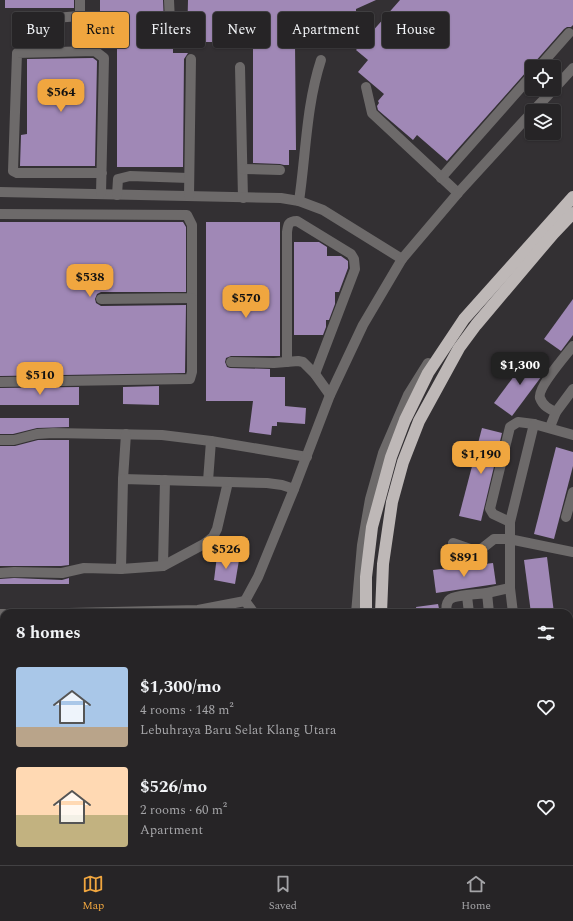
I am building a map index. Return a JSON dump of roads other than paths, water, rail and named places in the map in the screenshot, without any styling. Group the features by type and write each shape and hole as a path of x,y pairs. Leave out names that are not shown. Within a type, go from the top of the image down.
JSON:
{"highway":[{"path":"366,609 366,577 372,527 391,457 405,420 428,373 464,319 573,196"},
{"path":"380,609 383,564 392,502 403,462 419,421 459,348 476,324 553,234 573,213"}],"street":[{"path":"64,17 80,16 80,0"},
{"path":"169,0 170,12"},
{"path":"545,60 569,33"},
{"path":"100,194 102,173 104,58 95,51 16,53 12,172 102,173"},
{"path":"189,196 191,59"},
{"path":"299,201 310,100 314,80 321,60"},
{"path":"240,68 243,198"},
{"path":"561,81 573,68"},
{"path":"441,178 525,83"},
{"path":"366,87 372,113 458,193"},
{"path":"540,104 548,96"},
{"path":"245,601 258,577 307,457 330,395 362,325 402,259 458,193 525,121"},
{"path":"243,169 280,170"},
{"path":"117,195 118,179 130,176 189,178"},
{"path":"0,192 281,198 299,201 323,210 402,259"},
{"path":"0,214 187,215 192,225 192,372 190,379 0,382"},
{"path":"287,362 287,232 288,224 291,221 297,221 351,254 354,259 355,269 315,374"},
{"path":"102,299 192,298"},
{"path":"356,609 362,545 370,499 383,452 408,395 430,360 464,319"},
{"path":"556,412 544,406 539,397 541,388 573,346"},
{"path":"231,362 303,362 315,374 330,395"},
{"path":"550,427 556,412 573,389"},
{"path":"510,522 493,514 490,509 510,427 518,422 534,424 550,427 573,435"},
{"path":"513,609 510,588 510,522 534,424"},
{"path":"0,440 14,440 37,434 162,435 211,441 307,457"},
{"path":"121,569 123,479 126,434"},
{"path":"208,482 211,441"},
{"path":"123,479 267,483 282,485 294,489"},
{"path":"163,566 165,480"},
{"path":"0,574 14,572 62,573 84,568 121,569 163,566 204,544 213,537 217,529 228,482"},
{"path":"566,517 573,492"},
{"path":"453,543 473,550 480,550 494,540 509,539 573,552"},
{"path":"447,609 448,601 453,597 487,593 510,588"},
{"path":"487,593 489,609"},
{"path":"467,596 469,609"},
{"path":"203,609 245,601"},
{"path":"245,601 251,609"}]}
